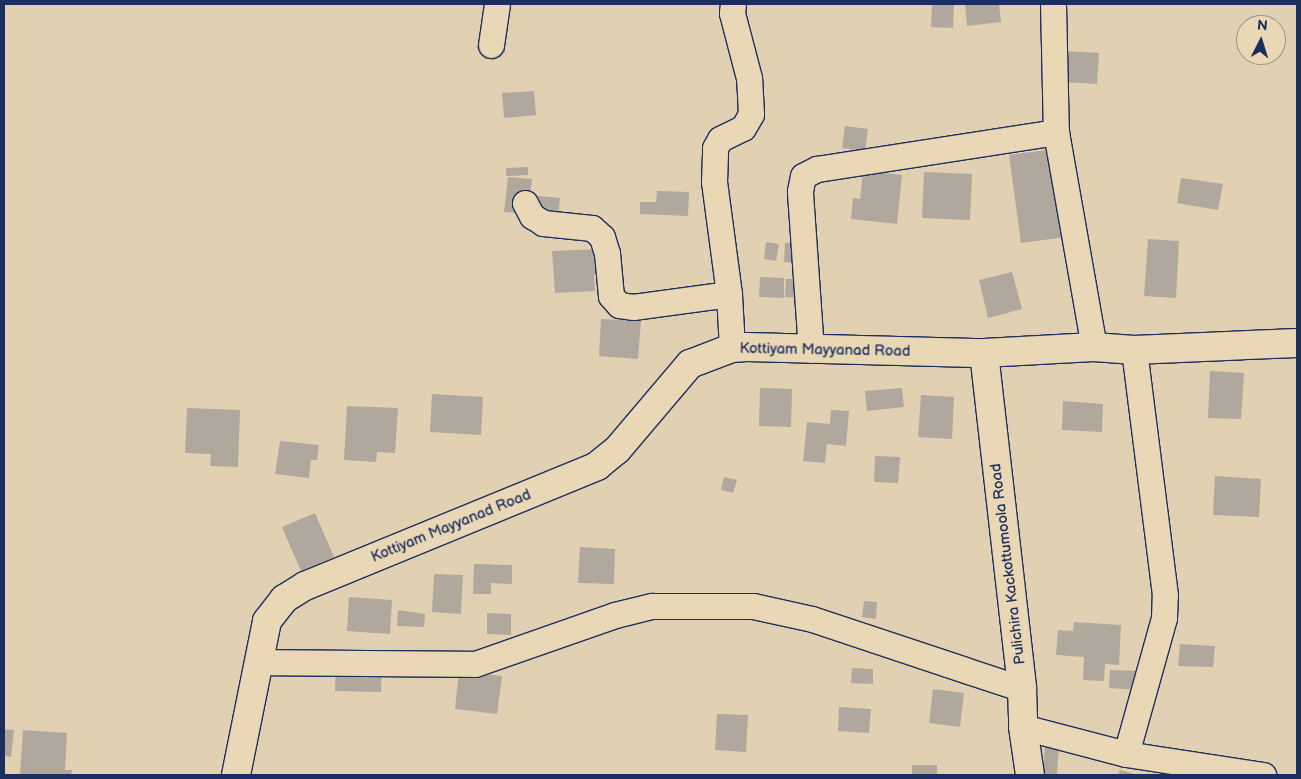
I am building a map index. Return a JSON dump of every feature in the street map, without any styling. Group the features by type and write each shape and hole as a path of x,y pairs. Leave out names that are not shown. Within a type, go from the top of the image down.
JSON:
{"main road":[{"name":"Kottiyam Mayyanad Road","path":"236,775 267,621 284,598 314,583 597,466 617,450 690,364 732,348 984,353 1094,347 1134,350 1297,343"},
{"name":"Pulichira Kackottumoola Road","path":"984,353 1022,689 1022,728 1030,775"}],"street":[{"path":"490,45 498,4"},
{"path":"732,348 729,294 714,182 715,148 720,139 743,128 751,114 750,78 732,13 733,4"},
{"path":"1053,4 1056,132 1094,347"},
{"path":"811,350 800,191 803,176 817,169 1056,132"},
{"path":"525,203 532,216 542,222 592,228 602,237 607,253 610,296 619,305 633,307 729,294"},
{"path":"1126,754 1164,618 1165,595 1134,350"},
{"path":"258,662 475,664 615,615 652,606 753,606 812,619 1022,689"},
{"path":"1022,728 1126,754 1263,775"}],"building":[{"path":"932,4 954,4 953,28 931,27"},
{"path":"965,4 999,4 1001,22 967,26"},
{"path":"1064,51 1099,53 1097,84 1062,82"},
{"path":"534,91 536,115 504,118 502,93"},
{"path":"845,126 868,129 865,151 842,148"},
{"path":"1054,149 1066,237 1021,243 1009,155"},
{"path":"528,167 528,175 506,176 506,168"},
{"path":"863,171 902,175 897,224 851,219 853,198 860,199"},
{"path":"924,172 972,174 970,220 922,218"},
{"path":"508,177 532,179 530,195 560,198 558,217 504,212"},
{"path":"1181,178 1223,184 1218,210 1177,203"},
{"path":"657,191 689,192 688,216 640,214 640,202 656,202"},
{"path":"1148,239 1179,241 1176,298 1144,296"},
{"path":"766,242 779,244 776,261 764,259"},
{"path":"785,243 799,243 798,263 784,262"},
{"path":"603,249 604,273 594,274 595,291 555,293 552,251"},
{"path":"1012,272 1022,309 988,318 979,280"},
{"path":"760,277 784,278 784,298 759,297"},
{"path":"786,279 802,279 801,298 785,297"},
{"path":"601,319 641,321 638,359 599,356"},
{"path":"1210,371 1244,373 1241,419 1208,418"},
{"path":"760,388 792,389 791,427 759,426"},
{"path":"902,388 904,407 867,411 865,391"},
{"path":"432,394 483,397 481,435 430,432"},
{"path":"921,395 954,397 952,439 918,437"},
{"path":"1063,401 1103,404 1102,432 1062,430"},
{"path":"347,406 398,408 395,453 377,452 376,462 344,460"},
{"path":"187,408 240,410 238,467 210,466 211,454 185,453"},
{"path":"831,410 849,411 846,446 827,444 825,463 803,461 807,422 830,424"},
{"path":"280,441 319,445 317,460 311,460 309,478 275,474"},
{"path":"875,456 900,457 898,483 874,482"},
{"path":"1215,476 1261,479 1259,517 1213,515"},
{"path":"724,477 737,480 733,493 721,490"},
{"path":"315,513 334,557 301,571 282,527"},
{"path":"580,547 615,549 614,584 578,583"},
{"path":"474,564 512,565 512,584 491,583 491,594 473,594"},
{"path":"434,574 463,575 461,614 432,612"},
{"path":"349,597 392,600 390,634 347,631"},
{"path":"864,601 877,602 876,619 862,617"},
{"path":"398,610 425,614 424,627 397,626"},
{"path":"487,613 511,614 511,635 487,634"},
{"path":"1074,622 1121,625 1119,665 1105,664 1104,681 1083,680 1084,657 1056,655 1058,630 1073,631"},
{"path":"1180,644 1215,646 1213,667 1178,666"},
{"path":"336,658 382,660 381,692 335,691"},
{"path":"852,668 873,669 873,684 851,683"},
{"path":"1110,670 1141,671 1140,690 1109,688"},
{"path":"459,671 502,676 497,714 455,709"},
{"path":"933,689 964,693 960,727 929,723"},
{"path":"839,707 871,709 869,733 838,731"},
{"path":"717,714 748,715 746,752 715,750"},
{"path":"4,729 14,730 11,757 4,756"},
{"path":"23,730 67,733 65,770 72,770 71,775 20,775"},
{"path":"1045,744 1059,744 1057,775 1043,775"},
{"path":"912,765 937,765 937,775 912,775"},
{"path":"1120,770 1135,774 1118,775"}]}
